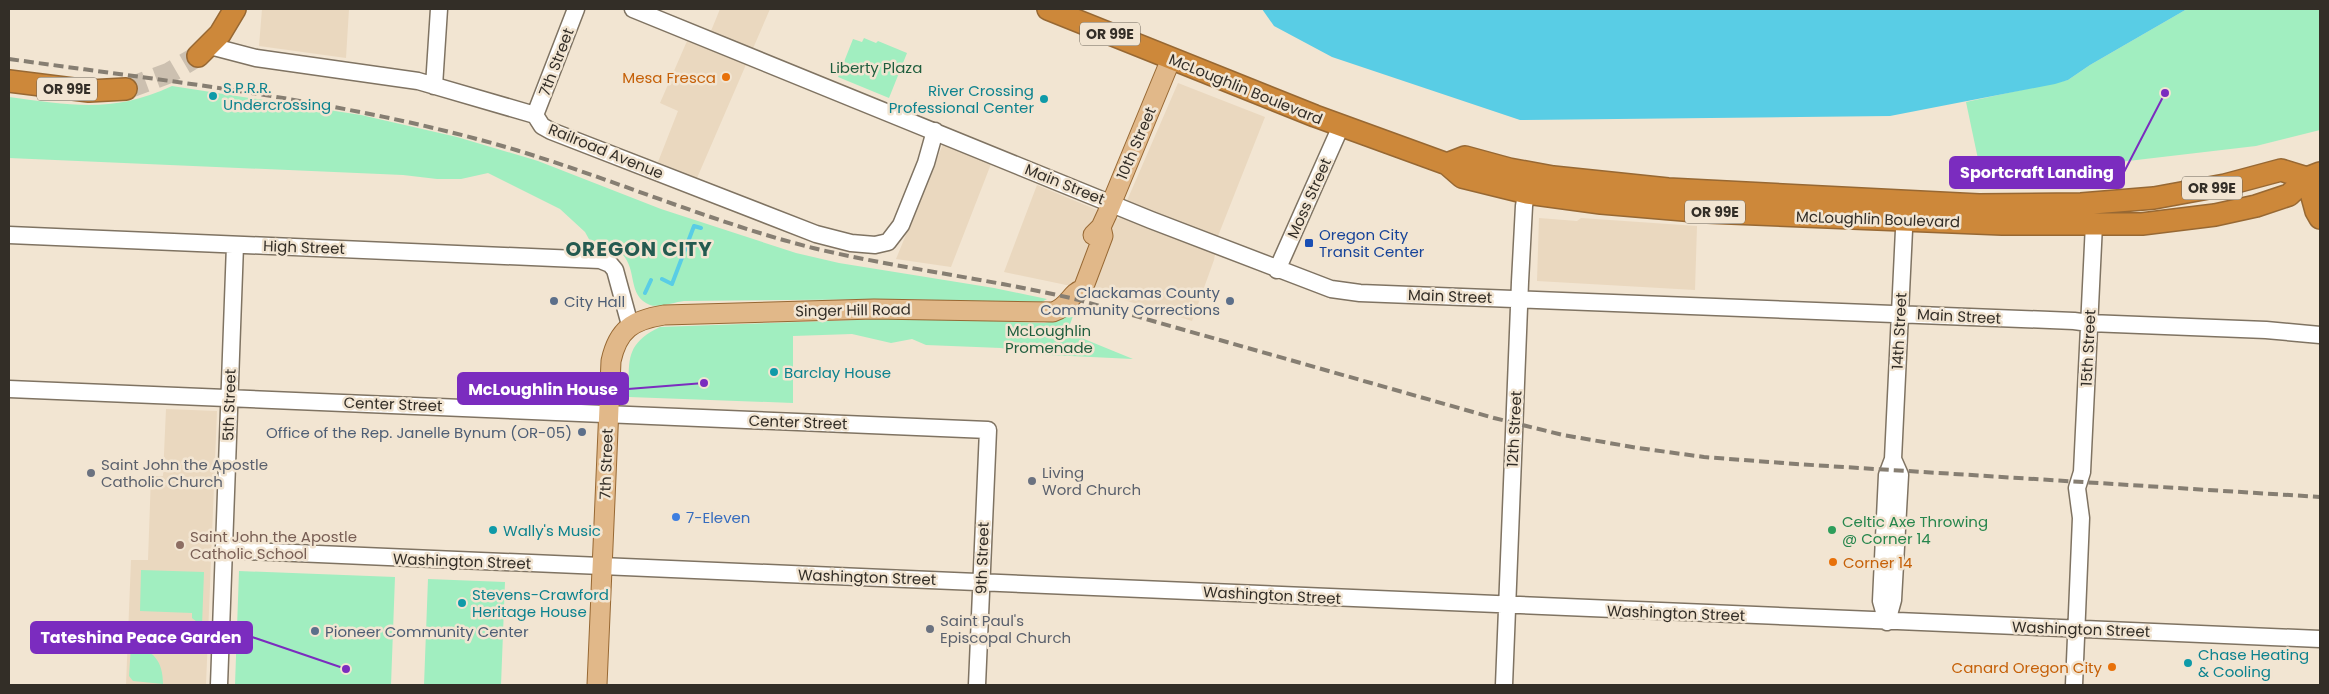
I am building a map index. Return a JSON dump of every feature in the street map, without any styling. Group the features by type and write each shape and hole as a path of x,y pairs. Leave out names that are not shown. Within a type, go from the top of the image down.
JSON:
{"highway":[{"path":"204,51 236,9"},
{"name":"McLoughlin Boulevard","path":"1048,9 1341,126 1446,164 1462,177 1528,183 1653,208 1905,211 2094,224 2142,224 2241,210 2289,195 2313,176"},
{"name":"OR 99E","path":"9,81 89,91 126,90"},
{"name":"McLoughlin Boulevard","path":"1905,211 1979,205 2080,204 2188,193 2281,170 2313,176"},
{"path":"2313,176 2320,196"},
{"path":"2313,176 2316,211 2320,218"}],"main road":[{"name":"10th Street","path":"1074,295 1073,285 1095,232 1101,227 1112,204 1171,59"},
{"name":"Singer Hill Road","path":"630,325 642,320 673,315 892,309 1047,313 1062,308 1074,295"},
{"name":"7th Street","path":"597,685 608,414 613,352 619,338 630,325"}],"street":[{"path":"434,86 439,9"},
{"name":"7th Street","path":"535,115 576,9"},
{"name":"Main Street","path":"633,9 1277,270 1316,285 1345,292 1899,313 2089,323 2257,329 2320,335"},
{"name":"Railroad Avenue","path":"204,51 418,81 535,115 542,126 551,131 794,226 851,243 884,244 893,238 902,225 926,162 935,131"},
{"name":"Moss Street","path":"1277,270 1341,126"},
{"name":"12th Street","path":"1504,685 1520,300 1528,183"},
{"name":"14th Street","path":"1887,622 1893,600 1900,475 1893,459 1905,211"},
{"name":"15th Street","path":"2074,685 2081,518 2077,488 2082,472 2094,224"},
{"name":"High Street","path":"9,236 600,260 610,264 615,270 630,325"},
{"name":"5th Street","path":"218,685 235,245"},
{"name":"Center Street","path":"9,389 988,430"},
{"name":"9th Street","path":"977,685 988,430"},
{"name":"Washington Street","path":"223,550 1507,606 2320,639"}],"shaded area":[{"path":"262,9 349,9 346,58 259,46"},
{"path":"720,9 770,9 697,178 658,162 678,111 660,103 687,41 704,48"},
{"path":"1178,83 1265,117 1218,236 1214,260 1192,321 1095,291 1004,272 1037,185 1119,219"},
{"path":"943,144 991,164 951,267 896,259"},
{"path":"1539,218 1577,221 1581,218 1697,226 1695,290 1537,281"},
{"name":"Saint John the Apostle Catholic School","path":"166,409 217,411 206,685 126,685 131,560 148,560 151,476 163,476"}],"green space":[{"path":"2187,9 2320,9 2320,130 2256,146 1982,178 1966,102 2068,80 2090,65"},
{"name":"Liberty Plaza","path":"864,38 876,43 878,41 907,53 889,98 838,77 853,39 862,42"},
{"name":"McLoughlin Promenade","path":"172,86 361,115 457,137 538,161 661,209 796,253 839,263 994,288 1047,299 1040,303 902,299 684,301 653,306 641,299 636,291 631,271 621,253 609,246 590,241 585,232 560,209 488,173 461,179 437,179 403,175 9,158 9,97 52,103 110,104 130,101"},
{"path":"1075,311 1067,332 1133,359 1028,354 1001,348 926,345 912,339 891,343 852,334 793,336 793,403 629,397 629,364 634,347 648,333 660,327 913,318 1044,323 1059,320"},
{"path":"141,570 204,572 202,626 192,618 192,613 140,611"},
{"name":"Pioneer Community Center","path":"239,571 395,577 391,685 235,685"},
{"path":"428,579 505,582 501,685 424,685"},
{"path":"131,646 146,650 156,658 163,676 163,684 133,681 129,676"}],"water":[{"path":"1262,9 2187,9 2090,65 2068,80 1890,116 1520,120 1332,57 1274,26"}],"waterway":[{"path":"662,279 672,284 694,226 701,228"},
{"path":"645,293 651,280"}],"tunnel":[{"path":"126,89 169,73 198,56"}],"railway":[{"path":"9,59 303,101 361,112 477,139 562,165 728,223 813,248 1079,300 1494,418 1563,435 1704,457 2320,497"}],"place":[{"name":"Mesa Fresca","path":"726,77"},
{"name":"Sportcraft Landing","path":"2165,93"},
{"name":"S.P.R.R. Undercrossing","path":"213,96"},
{"name":"River Crossing Professional Center","path":"1044,99"},
{"name":"Oregon City Transit Center","path":"1309,243"},
{"name":"City Hall","path":"554,301"},
{"name":"Clackamas County Community Corrections","path":"1230,301"},
{"name":"Barclay House","path":"774,372"},
{"name":"McLoughlin House","path":"704,383"},
{"name":"Office of the Rep. Janelle Bynum (OR-05)","path":"582,432"},
{"name":"Saint John the Apostle Catholic Church","path":"91,473"},
{"name":"Living Word Church","path":"1032,481"},
{"name":"7-Eleven","path":"676,517"},
{"name":"Wally's Music","path":"493,530"},
{"name":"Celtic Axe Throwing @ Corner 14","path":"1832,530"},
{"name":"Saint John the Apostle Catholic School","path":"180,545"},
{"name":"Corner 14","path":"1833,562"},
{"name":"Stevens-Crawford Heritage House","path":"462,603"},
{"name":"Saint Paul's Episcopal Church","path":"930,629"},
{"name":"Pioneer Community Center","path":"315,631"},
{"name":"Chase Heating & Cooling","path":"2188,663"},
{"name":"Canard Oregon City","path":"2112,667"},
{"name":"Tateshina Peace Garden","path":"346,669"}],"district":[{"name":"OREGON CITY","path":"639,249"}]}
